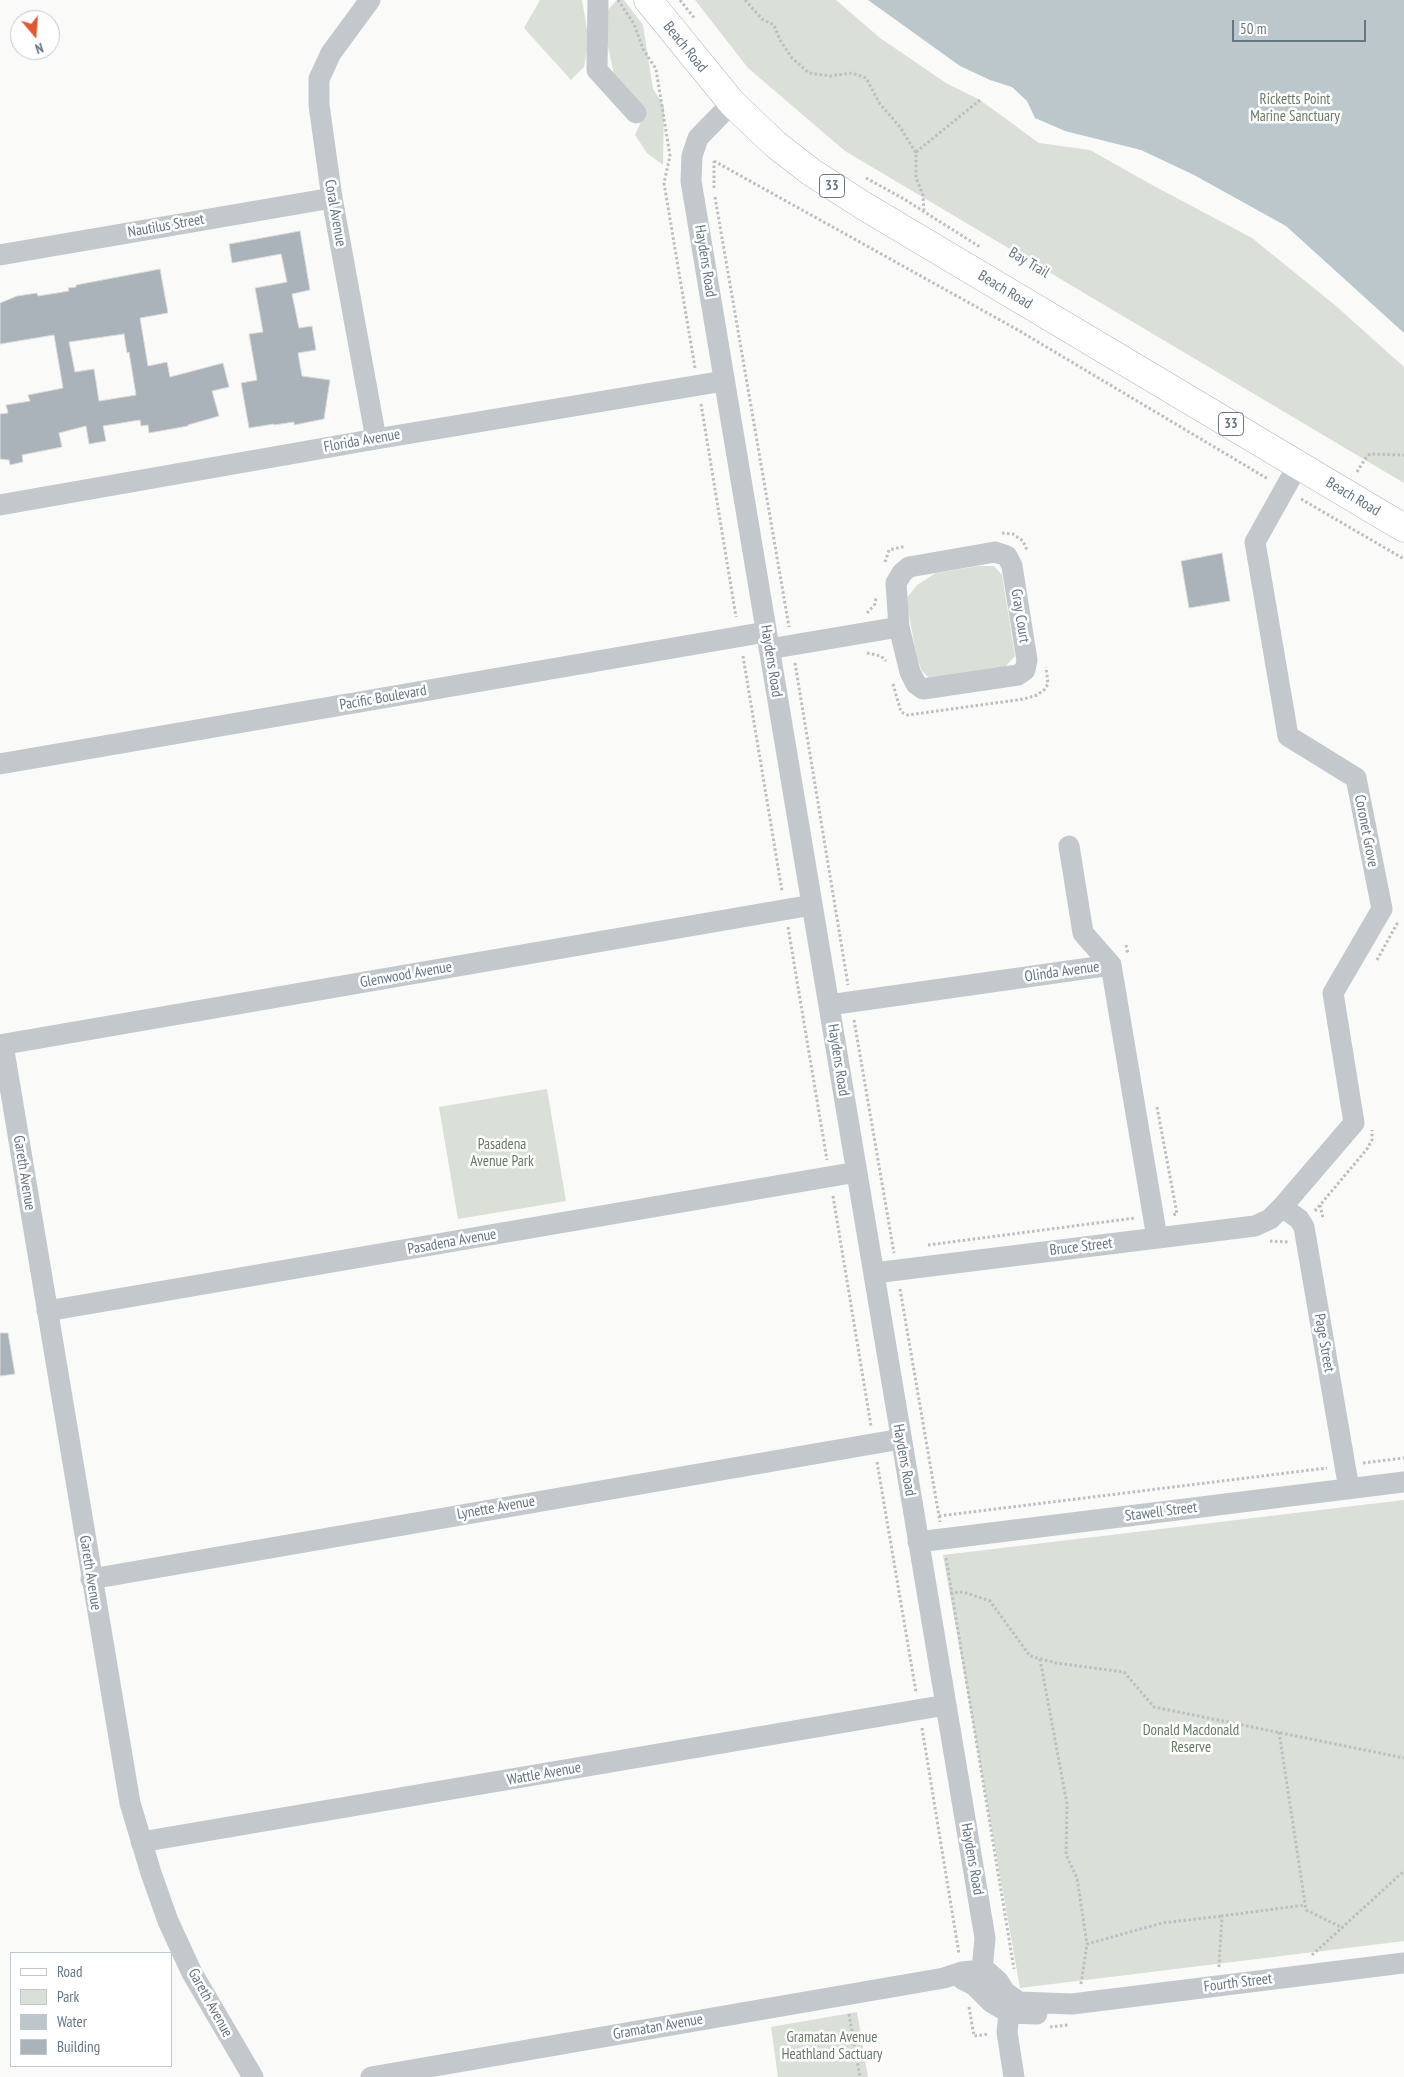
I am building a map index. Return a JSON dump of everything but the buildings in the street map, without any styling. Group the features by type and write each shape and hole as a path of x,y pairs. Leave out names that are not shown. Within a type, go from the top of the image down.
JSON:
{"main road":[{"name":"Beach Road","path":"648,0 732,103 792,159 864,206 1404,528"}],"street":[{"name":"Coral Avenue","path":"370,0 331,53 319,79 319,105 332,198 376,439"},
{"path":"598,0 597,70 636,113"},
{"path":"693,148 704,131 732,103"},
{"name":"Haydens Road","path":"693,148 692,181 724,381 985,1938 978,1978"},
{"name":"Nautilus Street","path":"0,255 332,198"},
{"name":"Florida Avenue","path":"0,504 724,381"},
{"name":"Coronet Grove","path":"1282,1207 1354,1123 1333,993 1382,910 1356,778 1288,736 1255,542 1298,465"},
{"name":"Gray Court","path":"995,552 1007,556 1012,566 1027,660 1025,670 1018,675 923,689 916,684 910,672 899,627 896,583 902,573 909,567 995,552"},
{"path":"768,640 899,627"},
{"name":"Pacific Boulevard","path":"0,764 739,636 768,640"},
{"path":"1069,846 1083,933 1111,965"},
{"name":"Glenwood Avenue","path":"2,1045 812,905"},
{"name":"Olinda Avenue","path":"829,1004 857,1010 1111,965 1157,1238"},
{"name":"Gareth Avenue","path":"2,1045 130,1803 168,1921 192,1973 253,2077"},
{"name":"Pasadena Avenue","path":"47,1311 856,1172"},
{"path":"1282,1207 1299,1219 1304,1227"},
{"name":"Bruce Street","path":"874,1273 1255,1226 1270,1218 1282,1207"},
{"name":"Page Street","path":"1304,1227 1349,1489"},
{"name":"Lynette Avenue","path":"91,1579 901,1439"},
{"name":"Stawell Street","path":"918,1542 948,1548 1404,1482"},
{"name":"Wattle Avenue","path":"141,1842 946,1704"},
{"name":"Fourth Street","path":"1012,2006 1037,2014 1072,2004 1404,1963"},
{"name":"Gramatan Avenue","path":"372,2077 944,1978 963,1980 978,1978"},
{"path":"978,1978 998,1981 1012,2006 1007,2032 1014,2077"}],"path":[{"path":"618,0 634,24 643,49 656,69 670,156 664,183 960,1957"},
{"path":"680,0 698,23"},
{"path":"745,0 762,19 774,25 780,40 792,58 809,73 830,76 852,73 866,78 880,104 900,127 916,152 916,178 923,195 924,212"},
{"path":"916,152 980,100"},
{"path":"667,137 693,148 1018,330 1269,479 1264,487"},
{"path":"714,161 713,186 789,628 795,636 795,666 857,1010 853,1019 938,1516 948,1548 946,1557 951,1592 1015,1974"},
{"path":"863,177 981,247"},
{"path":"1357,472 1370,454 1404,455"},
{"path":"1349,467 1365,477"},
{"path":"1296,506 1300,498 1404,560"},
{"path":"999,534 1014,534 1023,541 1029,553"},
{"path":"883,572 889,550 914,545"},
{"path":"864,616 875,604 878,590"},
{"path":"863,653 881,656 885,659 888,667"},
{"path":"890,676 901,712 908,715 1024,699 1037,695 1048,684 1046,662"},
{"path":"795,666 804,664"},
{"path":"1376,961 1398,925 1398,916"},
{"path":"1268,1241 1290,1242 1304,1227 1319,1206 1367,1150 1372,1140 1373,1123"},
{"path":"922,1246 1136,1218 1134,1209"},
{"path":"1177,1214 1182,1214"},
{"path":"893,1249 903,1248"},
{"path":"938,1516 1404,1458"},
{"path":"927,1594 963,1592 990,1601 1030,1656 1056,1663 1124,1672 1154,1707 1404,1758"},
{"path":"1040,1658 1067,1804 1066,1855 1077,1878 1087,1944 1081,1987 1090,1985"},
{"path":"1279,1732 1306,1910 1343,1928"},
{"path":"1308,1959 1404,1871"},
{"path":"1087,1944 1162,1923 1305,1905"},
{"path":"1211,1970 1219,1969 1222,1916"},
{"path":"848,2012 860,2077"}],"green space":[{"path":"540,0 582,0 589,41 584,67 571,80 524,28"},
{"path":"617,0 624,0 643,25 653,89 664,106 663,165 647,153 635,135 645,113 615,79 603,15"},
{"path":"695,0 836,0 880,38 946,83 980,100 1039,143 1090,150 1252,238 1336,306 1404,367 1404,483 845,151 748,68"},
{"path":"978,566 994,566 1002,575 1015,656 1005,667 930,679 922,671 917,658 906,599 917,585 936,573"},
{"name":"Pasadena Avenue Park","path":"547,1089 566,1201 458,1219 439,1107"},
{"name":"Donald Macdonald Reserve","path":"1404,1500 1404,1941 1020,1988 943,1555"},
{"name":"Gramatan Avenue Heathland Sactuary","path":"857,2012 868,2077 778,2077 771,2027"}],"water":[{"name":"Ricketts Point Marine Sanctuary","path":"868,0 1404,0 1404,333 1286,226 1194,175 1141,150 1065,131 1035,118 1027,101 1012,87 990,80 960,66"}]}
